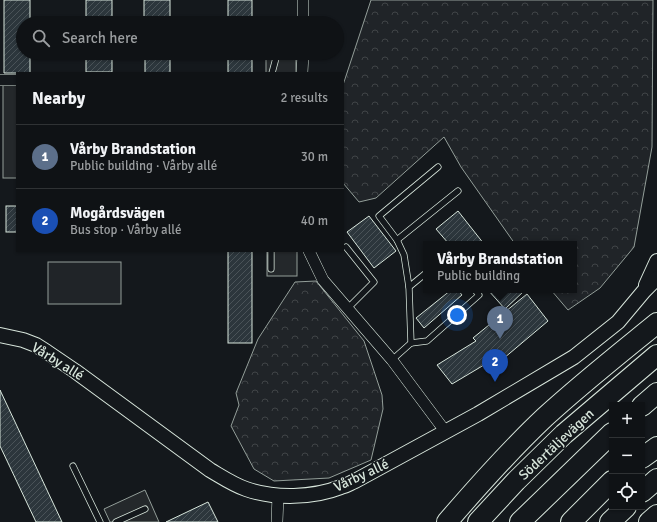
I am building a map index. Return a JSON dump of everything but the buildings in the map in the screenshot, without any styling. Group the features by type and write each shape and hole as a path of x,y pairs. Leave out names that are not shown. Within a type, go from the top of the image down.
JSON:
{"highway":[{"path":"447,522 509,452 544,418 584,382 657,323"},
{"name":"Södertäljevägen","path":"478,522 516,481 564,434 657,355"},
{"path":"645,403 657,393"},
{"path":"520,522 609,436"},
{"path":"645,456 657,446"},
{"path":"645,489 657,479"},
{"path":"571,522 609,485"},
{"path":"610,522 623,510"},
{"path":"649,522 657,515"}],"street":[{"path":"302,0 303,16"},
{"path":"302,72 303,60"},
{"path":"0,80 16,80"},
{"path":"309,252 323,280 392,360 445,431"},
{"name":"Vårby allé","path":"644,291 657,261"},
{"name":"Vårby allé","path":"0,336 24,340 36,345 76,371 210,470 229,481 246,489 263,493 296,496 341,488 376,471 445,431 478,414 574,357 618,322 657,278"},
{"path":"277,522 278,495"}],"lane":[{"path":"272,72 275,60"},
{"path":"411,343 409,287 404,255 397,240 379,216 438,167"},
{"path":"397,240 458,191"},
{"path":"346,247 374,282 348,308"},
{"path":"271,252 271,269"},
{"path":"409,287 423,275"},
{"path":"392,360 411,343 427,341 479,295 477,293"},
{"path":"73,466 100,522"},
{"path":"116,522 145,509"}],"green space":[{"path":"371,0 653,0 652,147 634,247 600,288 568,310 554,293 577,293 577,241 513,241 461,167 444,137 376,198 359,202 344,184 344,82"},
{"path":"48,262 121,262 121,304 48,304"},
{"path":"316,281 364,341 382,395 383,409 371,460 329,478 274,481 254,469 231,426 239,405 236,393 258,339 295,282"}],"shaded area":[{"path":"266,60 296,60 296,72 266,72"},
{"path":"3,85 16,85 16,178 3,178"},
{"path":"267,252 297,252 297,276 267,276"},
{"path":"145,490 159,522 110,522 104,509"}],"place":[{"name":"Vårby Brandstation","path":"500,339"},
{"name":"Mogårdsvägen","path":"495,382"}]}
